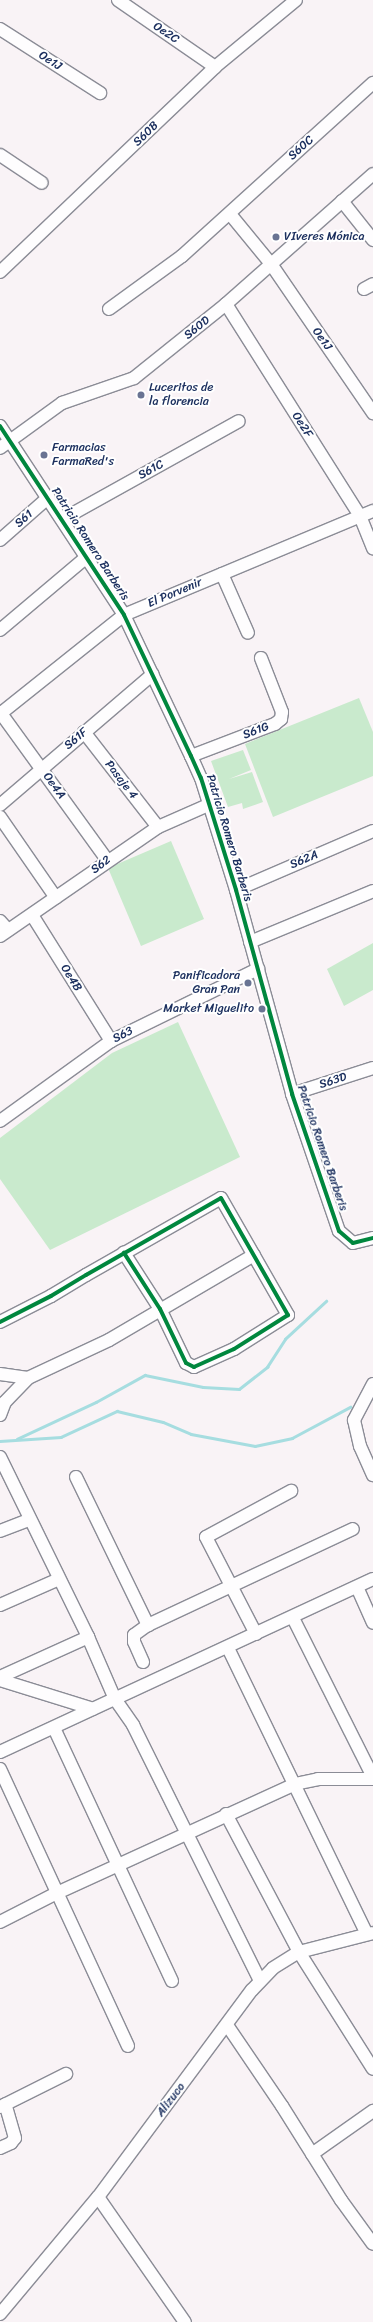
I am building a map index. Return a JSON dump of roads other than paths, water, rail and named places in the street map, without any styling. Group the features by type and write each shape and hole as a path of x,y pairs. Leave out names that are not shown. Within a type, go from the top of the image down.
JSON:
{"street":[{"name":"Oe2C","path":"118,0 215,66"},
{"name":"S60B","path":"0,272 215,66 296,0"},
{"name":"Oe1J","path":"0,29 100,93"},
{"name":"S60C","path":"109,309 182,256 373,83"},
{"path":"0,155 42,183"},
{"name":"S60D","path":"0,448 62,402 134,378 226,304 373,174"},
{"path":"342,201 373,240"},
{"path":"230,214 271,264"},
{"name":"Oe1J","path":"271,264 373,413"},
{"name":"Oe2F","path":"226,304 360,516 373,549"},
{"name":"S61C","path":"63,519 239,421"},
{"name":"Patricio Romero Barberis","path":"0,426 88,556 124,615 191,756 201,778 208,805 236,890 292,1094 339,1231 346,1240 353,1243 373,1238"},
{"name":"S61","path":"0,540 49,497"},
{"name":"El Porvenir","path":"0,713 124,615 373,511"},
{"path":"0,630 88,556"},
{"path":"222,574 248,633"},
{"name":"S61G","path":"191,756 275,724 281,719 282,712 261,658"},
{"name":"S61F","path":"0,805 153,674"},
{"name":"Oe4A","path":"0,713 107,860"},
{"name":"Pasaje 4","path":"84,732 158,827"},
{"name":"S62","path":"4,933 56,898 107,860 158,827 208,805"},
{"path":"0,817 56,898"},
{"name":"S62A","path":"236,890 373,831"},
{"path":"250,942 373,891"},
{"name":"Oe4B","path":"32,915 111,1041"},
{"path":"0,920 4,933"},
{"name":"S63","path":"0,1121 111,1041 258,968"},
{"name":"S63D","path":"292,1094 373,1068"},
{"path":"0,1322 51,1296 124,1253 221,1198 288,1315 234,1349 194,1367 186,1363 160,1309 124,1253"},
{"path":"0,1415 5,1402 28,1378 109,1340 254,1255"},
{"path":"0,1374 28,1378"},
{"path":"373,1384 354,1420 360,1446 373,1475"},
{"path":"0,1457 29,1520 88,1637 115,1699 133,1725 260,1981"},
{"path":"76,1477 148,1625"},
{"path":"256,1634 230,1587 206,1537 291,1491"},
{"path":"0,1532 29,1520"},
{"path":"143,1662 134,1642 134,1636 148,1625 353,1529"},
{"path":"0,1605 59,1579"},
{"path":"0,1752 293,1618 373,1579"},
{"path":"357,1587 373,1622"},
{"path":"0,1922 57,1893 226,1814 295,1784 318,1779 373,1778 293,1618"},
{"path":"0,1678 88,1637"},
{"path":"228,1648 370,1933"},
{"path":"0,1678 93,1710"},
{"path":"54,1728 117,1866 172,1981"},
{"path":"0,1769 128,2046"},
{"path":"226,1814 299,1952 373,2069"},
{"name":"Alizuco","path":"0,2314 98,2197 260,1981 285,1959 299,1952 370,1933"},
{"path":"227,2025 312,2154 369,2230 373,2244"},
{"path":"0,2148 11,2143 15,2138 3,2106 66,2074"},
{"path":"312,2154 373,2111"},
{"path":"98,2197 185,2322"}],"waterway":[{"path":"17,1439 96,1402 145,1375 203,1387 239,1389 267,1367 285,1339 326,1301"},
{"path":"0,1441 61,1437 117,1411 163,1422 191,1434 255,1446 292,1438 350,1407"}],"place":[{"name":"VIveres Mónica","path":"276,237"},
{"name":"Luceritos de la florencia","path":"141,395"},
{"name":"Farmacias FarmaRed's","path":"44,455"},
{"name":"Panificadora Gran Pan","path":"248,983"},
{"name":"Market Miguelito","path":"262,1009"}]}
